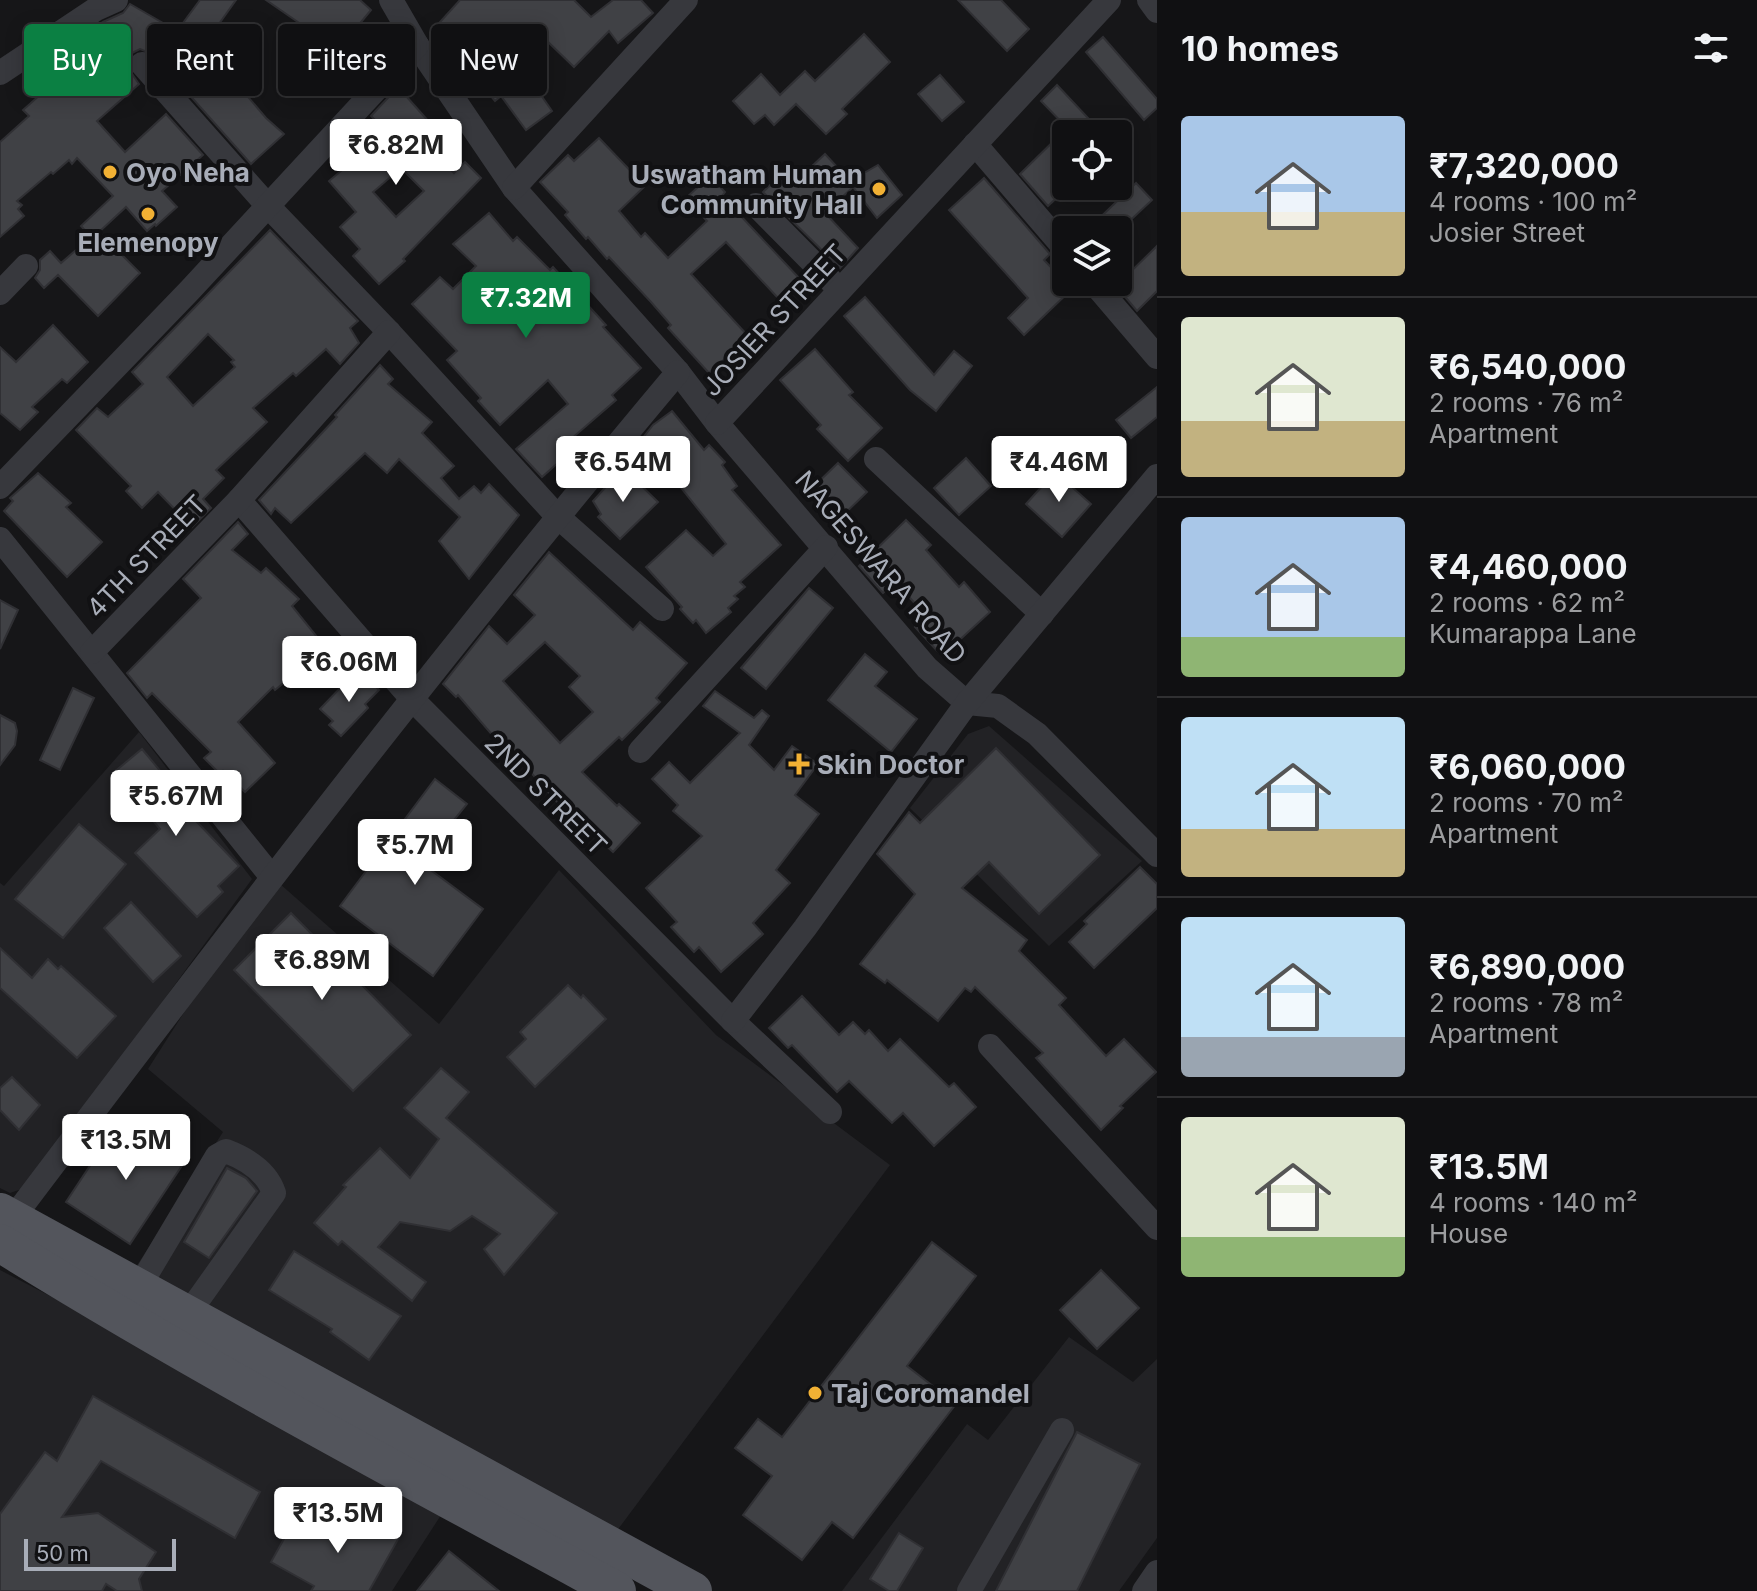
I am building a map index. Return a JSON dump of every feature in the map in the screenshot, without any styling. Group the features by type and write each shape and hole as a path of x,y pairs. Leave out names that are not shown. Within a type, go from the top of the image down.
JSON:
{"main road":[{"path":"4,1225 139,1287 693,1591"},
{"path":"4,1225 81,1293 617,1591"}],"street":[{"path":"0,73 96,9 116,0"},
{"name":"JOSIER STREET","path":"391,0 417,45 514,188 678,372 717,423 1109,0"},
{"path":"514,188 686,0"},
{"path":"1149,0 1157,11"},
{"path":"0,487 190,290 417,45"},
{"path":"142,64 267,205 389,332 557,516 662,609"},
{"path":"975,144 1052,234"},
{"path":"756,205 840,290"},
{"path":"0,293 26,266"},
{"path":"1105,296 1157,357"},
{"name":"4TH STREET","path":"92,652 239,500 389,332"},
{"path":"4,1225 411,698 678,372"},
{"name":"NAGESWARA ROAD","path":"717,423 927,668 967,703 998,706 1037,734 1157,855"},
{"path":"876,459 1042,614"},
{"path":"733,1021 805,928 967,703 1157,476"},
{"name":"2ND STREET","path":"239,500 411,698 733,1021 830,1112"},
{"path":"0,539 271,876"},
{"path":"640,751 826,547"},
{"path":"990,1046 1157,1228"},
{"path":"139,1287 217,1156 226,1151 243,1157 269,1179 274,1193 188,1314"},
{"path":"969,1591 1062,1430"},
{"path":"1144,1591 1157,1572"}],"shaded area":[{"path":"989,726 1142,861 1049,946 910,808 968,734"},
{"path":"139,732 252,879 27,1187 10,1193 0,1188 0,883 4,886"},
{"path":"559,870 716,1035 890,1165 616,1532 134,1270 223,1132 148,1069 271,876 439,1024"},
{"path":"0,1270 441,1515 392,1591 0,1591"},
{"path":"1069,1337 1133,1382 1157,1359 1157,1538 1119,1591 842,1591 967,1424 988,1440"}],"building":[{"path":"200,0 236,0 219,24 182,24"},
{"path":"266,0 360,0 371,10 359,24 301,24"},
{"path":"460,0 574,0 591,17 613,0 641,0 653,13 618,43 609,31 574,67 547,41 547,24 440,22"},
{"path":"958,0 1001,0 1029,29 1007,51"},
{"path":"130,4 165,24 147,24 147,52 140,49 131,55 131,24 100,24 123,13"},
{"path":"864,34 890,62 842,109 847,114 826,134 796,104 774,125 765,115 754,124 733,101 761,74 780,95 805,71 815,81"},
{"path":"1103,37 1157,99 1157,108 1144,120 1086,52"},
{"path":"131,72 139,84 131,91"},
{"path":"940,75 964,102 942,121 918,94"},
{"path":"1057,85 1090,120 1059,120 1041,101"},
{"path":"39,96 125,96 97,121 125,152 166,114 203,155 162,191 177,207 156,226 147,231 126,207 99,232 140,273 98,316 58,275 44,288 35,278 40,270 40,260 50,251 61,263 91,237 81,226 113,196 77,158 72,164 69,160 53,174 51,172 17,201 22,205 18,209 24,216 0,237 0,142 29,116 23,110"},
{"path":"190,96 247,96 284,134 251,164"},
{"path":"390,96 406,96 430,123 417,135 454,173 465,162 481,178 403,259 405,261 379,284 353,256 360,249 340,227 356,212 329,181 347,166 337,155 375,120 371,116","holes":["401,168 424,191 396,217 373,192"]},
{"path":"501,96 542,96 552,111 526,130"},
{"path":"599,138 645,186 619,211 641,237 645,233 668,258 707,221 686,198 710,176 725,192 722,196 799,278 778,298 726,242 691,274 749,337 709,373 668,328 671,325 651,302 609,257 607,259 588,237 586,239 565,215 568,212 540,182 568,155 574,161"},
{"path":"1052,143 1054,200 1048,206 1020,174"},
{"path":"825,154 850,181 878,165 902,195 877,218 853,187 825,213 858,248 840,268 763,192 783,173 793,184"},
{"path":"984,178 1050,254 1044,260 1052,268 1052,296 1065,296 1024,335 1008,318 1028,298 949,210"},
{"path":"1136,183 1152,200 1132,219 1132,216 1102,216 1118,200 1132,200 1132,187"},
{"path":"489,213 513,241 517,237 550,270 553,267 641,368 612,395 616,400 571,439 577,446 542,477 516,449 568,404 548,380 500,425 447,360 457,351 412,304 440,277 453,289 476,266 453,244"},
{"path":"270,230 358,321 350,328 359,343 340,364 326,349 253,408 267,422 216,470 224,478 203,499 211,508 192,527 158,492 142,508 126,491 131,486 76,430 97,408 108,417 143,384 132,372","holes":["208,334 234,360 231,362 235,367 193,406 167,377"]},
{"path":"1157,246 1157,291 1137,311 1124,296 1132,296 1132,270"},
{"path":"865,297 934,375 954,351 972,366 936,411 910,390 844,316"},
{"path":"53,325 88,362 67,383 62,379 32,407 38,412 20,430 0,413 0,347 16,362"},
{"path":"815,349 853,392 849,395 882,428 848,461 817,429 821,425 780,380"},
{"path":"380,365 393,379 388,384 432,422 422,433 454,466 441,478 459,499 474,486 481,493 489,484 519,515 469,579 439,541 460,517 399,459 387,473 365,453 291,523 275,508 271,514 259,500 337,417 335,415"},
{"path":"1157,387 1157,417 1131,438 1116,420"},
{"path":"672,411 704,450 709,445 725,462 722,465 737,486 732,490 781,545 740,582 745,587 734,596 738,599 728,608 731,612 706,633 696,620 693,623 680,609 682,607 646,567 686,530 713,556 726,544 642,439 653,425"},
{"path":"966,458 991,486 959,515 934,488"},
{"path":"838,463 867,492 836,522 807,493"},
{"path":"623,468 658,502 620,539 598,517 601,514 593,501"},
{"path":"1055,472 1091,504 1062,537 1026,504"},
{"path":"38,473 71,503 66,507 102,542 67,577 4,511 13,501 10,498"},
{"path":"906,520 931,545 926,550 959,587 964,582 990,612 942,656 915,627 926,616 895,581 883,593 859,566"},
{"path":"238,522 248,534 232,550 261,573 266,568 299,599 292,606 326,648 275,690 273,687 238,722 275,763 245,792 204,758 211,752 152,693 147,698 127,673 201,598 183,579"},
{"path":"549,552 633,630 640,622 687,663 656,698 660,702 622,740 619,737 582,772 617,806 619,804 640,823 613,852 582,823 578,826 497,734 494,737 458,695 456,697 443,684 489,626 507,644 535,615 514,595","holes":["545,642 580,676 569,687 593,712 560,743 503,681"]},
{"path":"809,588 833,608 766,689 741,668"},
{"path":"0,600 18,610 0,649"},
{"path":"865,654 887,672 875,686 917,719 891,752 828,700"},
{"path":"363,674 379,690 365,704 368,708 341,736 329,725 333,721 320,709 344,684 349,688"},
{"path":"73,688 94,698 60,770 40,760"},
{"path":"715,691 754,718 762,710 769,716 749,745 774,770 792,746 818,764 795,795 819,814 776,870 790,883 753,923 763,934 721,972 699,947 694,952 671,927 677,922 646,888 702,836 673,811 678,805 652,779 669,762 690,783 740,733 703,706"},
{"path":"0,715 15,723 17,731 15,745 0,765"},
{"path":"996,748 1100,855 1039,914 989,862 962,888 1027,940 1019,951 1066,998 1059,1005 1106,1056 1124,1039 1156,1072 1120,1106 1123,1108 1101,1130 1036,1058 1043,1053 975,987 971,992 965,988 938,1021 887,980 885,983 860,964 915,894 877,854 909,812 920,823"},
{"path":"142,749 181,796 176,800 239,866 218,886 223,892 197,917 135,853 160,829 113,773"},
{"path":"435,779 467,804 420,862 483,909 433,976 340,906"},
{"path":"79,824 126,864 63,938 15,899"},
{"path":"1140,867 1157,884 1157,908 1094,968 1069,942 1087,924 1084,921"},
{"path":"131,902 181,956 153,982 104,928"},
{"path":"291,913 411,1035 353,1091 234,970"},
{"path":"0,948 32,978 48,959 58,969 61,966 116,1016 77,1058 0,988"},
{"path":"568,985 581,998 583,995 606,1019 535,1087 507,1057 526,1039 520,1032"},
{"path":"802,996 839,1035 853,1022 865,1034 869,1030 888,1051 900,1039 949,1087 954,1083 976,1107 934,1146 903,1113 892,1123 849,1081 837,1092 792,1045 788,1048 769,1028"},
{"path":"441,1068 469,1092 446,1118 557,1213 504,1275 484,1249 500,1234 472,1216 450,1231 400,1222 378,1247 426,1282 412,1301 342,1241 338,1245 314,1223 346,1187 343,1185 380,1148 410,1178 439,1139 404,1108"},
{"path":"12,1077 40,1105 19,1130 0,1110 0,1088"},
{"path":"121,1119 185,1161 130,1244 66,1202"},
{"path":"227,1168 246,1178 257,1191 209,1258 184,1242"},
{"path":"932,1242 976,1276 907,1366 956,1404 853,1538 832,1522 802,1560 743,1515 772,1476 735,1448 758,1419 782,1437"},
{"path":"294,1251 401,1316 369,1360 330,1332 332,1329 269,1290"},
{"path":"1101,1270 1139,1308 1097,1349 1060,1310"},
{"path":"93,1396 260,1492 235,1538 101,1461 62,1517 98,1513 156,1552 139,1579 142,1591 117,1591 106,1584 102,1591 0,1591 0,1514 45,1452 57,1461"},
{"path":"1077,1432 1140,1464 1077,1591 996,1591"},
{"path":"357,1510 401,1534 369,1591 311,1591 314,1586 271,1562 295,1519 339,1543"},
{"path":"899,1533 923,1548 897,1591 889,1591 870,1579"},
{"path":"449,1551 499,1591 417,1591"}],"place":[{"name":"Oyo Neha","path":"110,172"},
{"name":"Uswatham Human Community Hall","path":"879,189"},
{"name":"Elemenopy","path":"148,214"},
{"name":"Skin Doctor","path":"799,764"},
{"name":"Taj Coromandel","path":"815,1393"}]}
